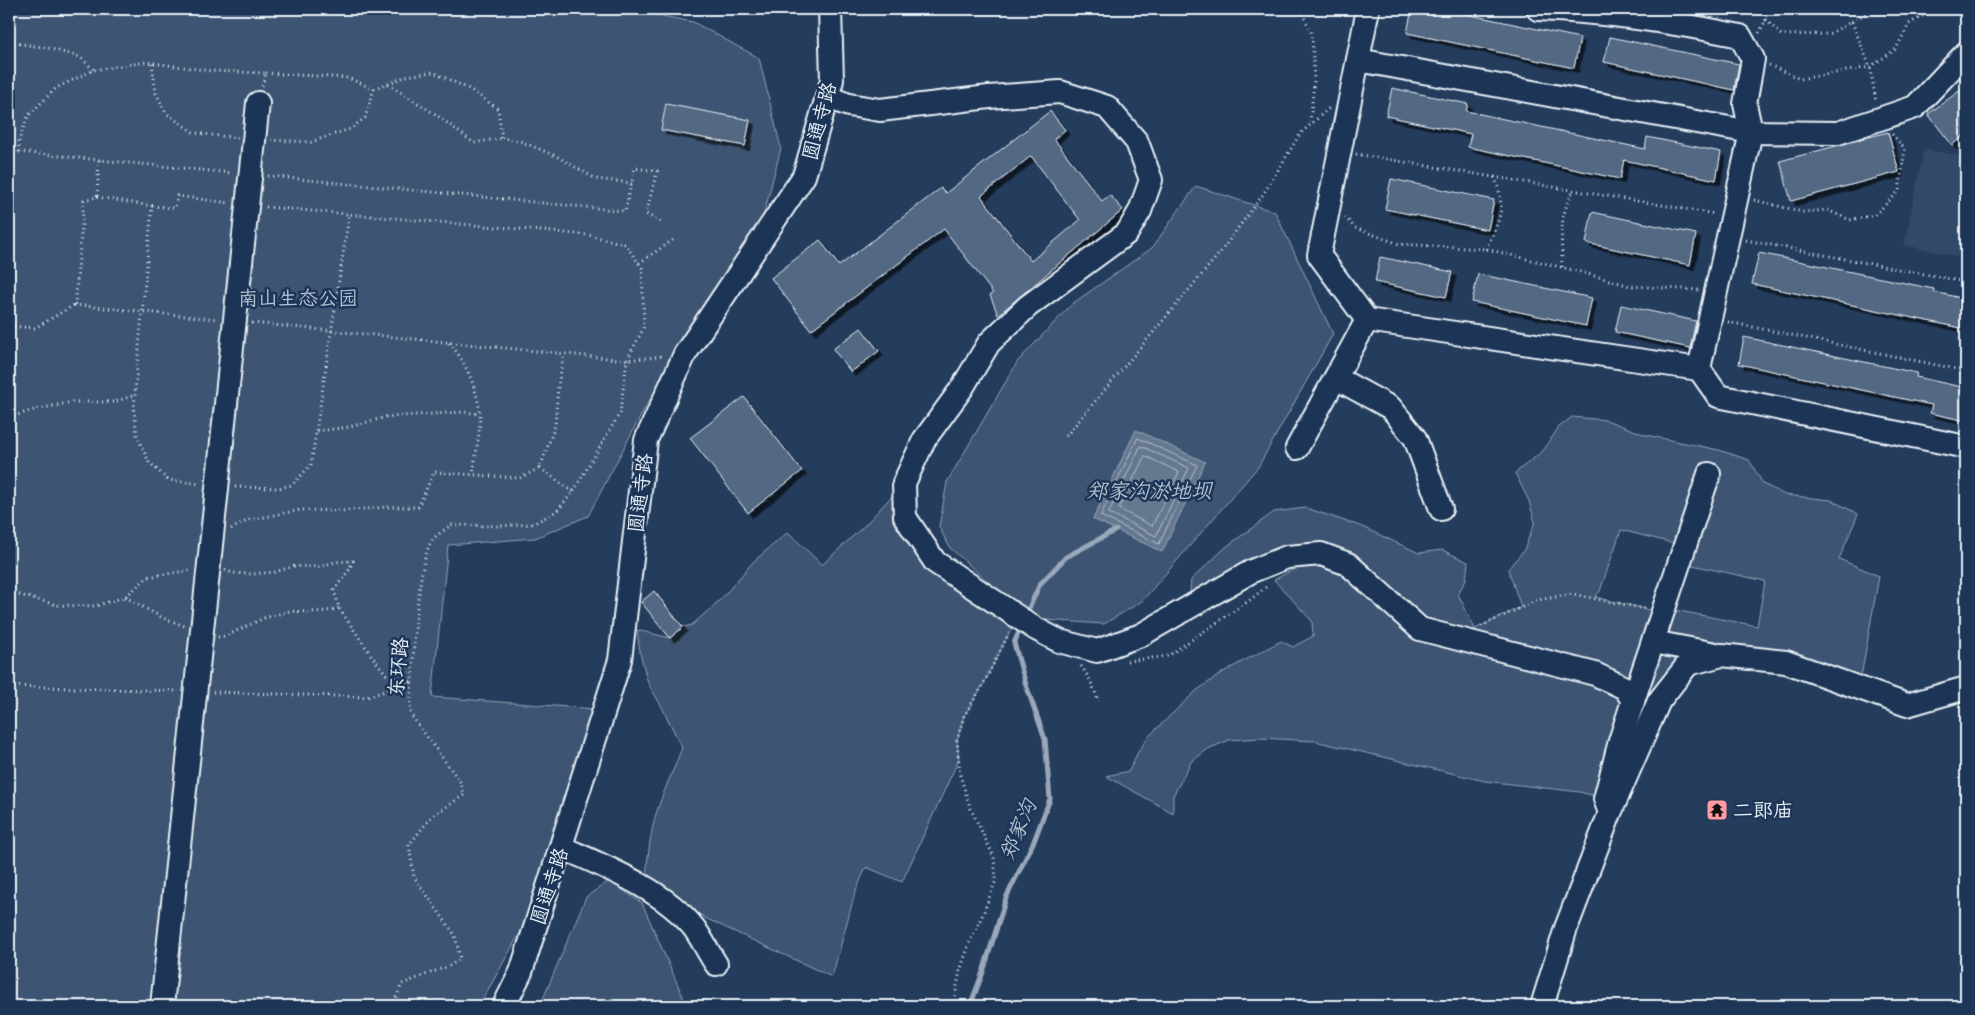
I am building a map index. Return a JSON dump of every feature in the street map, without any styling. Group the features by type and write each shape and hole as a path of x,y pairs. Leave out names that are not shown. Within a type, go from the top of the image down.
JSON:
{"street":[{"name":"圆通寺路","path":"504,1006 521,972 620,660 646,440 685,354 804,176 832,80 830,9"},
{"path":"1368,9 1319,255 1367,320 1699,369 1718,396 1966,447"},
{"path":"1538,9 1647,19 1683,24 1740,36 1753,59 1745,104 1751,132 1699,369"},
{"path":"1358,60 1751,132 1838,133 1915,107 1966,53"},
{"path":"827,97 849,105 880,110 989,97 1060,92 1107,107 1137,142 1151,180 1140,211 1127,233 1028,306 989,343 962,388 924,440 904,483 905,516 935,562 1017,617 1059,641 1097,651 1141,635 1252,571 1287,557 1322,554 1348,564 1420,629 1595,674 1625,688 1633,701"},
{"path":"162,1006 258,103"},
{"path":"1297,448 1367,320"},
{"path":"1336,378 1391,408 1416,438 1441,509"},
{"path":"1610,813 1605,799 1620,741 1709,474"},
{"path":"1653,642 1722,655 1786,662 1907,705 1966,688"},
{"path":"1542,1006 1566,928 1610,813 1659,701 1688,664 1722,655"},
{"path":"561,847 623,875 661,897 693,928 716,964"}],"path":[{"path":"1300,9 1312,34 1314,81 1310,125"},
{"path":"1766,20 1781,35 1810,36 1829,34 1874,9"},
{"path":"1753,59 1800,79 1870,67 1896,49 1909,24 1929,12 1951,9 1966,16"},
{"path":"1733,217 1828,210 1850,220 1875,215 1899,191 1905,149 1880,119 1870,67 1852,22"},
{"path":"9,42 48,48 80,57 94,70"},
{"path":"19,152 19,140 28,116 56,88 94,70 146,62 212,72 266,73 258,103"},
{"path":"374,89 407,76 433,72 471,90 498,109 502,138"},
{"path":"388,83 474,143 502,138 520,140 556,156 596,179 632,183"},
{"path":"1066,436 1219,254 1264,193 1300,134 1332,105"},
{"path":"1340,151 1733,217 1966,282"},
{"path":"9,152 625,211 635,168 656,171 646,214 661,222"},
{"path":"97,196 99,160"},
{"path":"1486,249 1498,224 1502,203 1494,176"},
{"path":"1562,267 1561,230 1565,205 1574,190"},
{"path":"75,305 84,200 97,196 152,206 175,208 177,196 349,215 588,236 625,244 638,263 676,238"},
{"path":"1331,199 1354,228 1399,244 1486,249 1630,286 1717,290"},
{"path":"152,206 134,410 138,436 150,462 168,480 218,486 279,488 292,485 311,464 349,215"},
{"name":"东环路","path":"396,1006 395,1000 402,984 451,966 460,959 454,935 414,876 409,845 432,816 464,795 461,783 413,718 410,711 419,594 427,552 433,539 451,525 499,526 533,524 556,511 573,492 620,413 627,360 644,327 642,268 638,263"},
{"path":"9,326 35,328 75,305 627,360 685,354"},
{"path":"1710,319 1966,371"},
{"path":"449,342 456,350 472,381 480,414 473,475"},
{"path":"212,538 249,520 300,510 418,507 434,472 520,478 540,468 555,426 558,386 564,354"},
{"path":"9,418 30,411 72,402 114,402 135,395"},
{"path":"317,431 349,427 386,417 464,412 480,414"},
{"path":"540,468 573,492"},
{"path":"9,595 20,595 58,605 95,606 125,597 148,576 188,570 209,564 232,573 252,574 276,572 295,566 320,567 334,562 353,561 349,570 334,590 339,608 386,674 412,682"},
{"path":"1458,638 1538,600 1573,594 1594,597 1662,614"},
{"path":"125,597 163,618 214,637 226,636 264,618 290,611 310,612 339,608"},
{"path":"953,1006 960,971 969,944 996,880 994,857 970,806 960,775 957,740 964,716 982,687 1017,617"},
{"path":"1078,663 1087,674 1098,702"}],"shaded area":[{"path":"1924,149 1966,157 1966,258 1904,245"}],"green space":[{"name":"南山生态公园","path":"9,9 626,9 693,22 759,58 781,148 760,229 646,406 588,516 535,538 448,545 432,697 595,709 525,924 479,1006 9,1006"},
{"path":"1196,186 1275,212 1333,334 1258,467 1142,601 1104,624 1030,619 950,548 939,527 947,482 1018,361 1072,304 1152,248"},
{"path":"1572,417 1606,420 1646,435 1719,450 1749,460 1763,484 1785,495 1831,500 1858,514 1839,559 1879,576 1859,688 1786,662 1688,664 1605,799 1580,792 1485,781 1315,741 1261,738 1229,740 1208,749 1191,762 1173,796 1173,813 1106,776 1129,771 1138,752 1149,736 1196,691 1225,671 1281,641 1293,647 1313,636 1312,621 1274,580 1321,554 1189,606 1191,580 1226,547 1274,512 1306,508 1360,526 1419,553 1442,550 1468,562 1466,579 1458,594 1475,629 1521,607 1508,569 1524,550 1535,522 1529,501 1515,473 1543,451 1559,427","holes":["1621,530 1684,546 1679,562 1765,581 1757,626 1664,608 1662,613 1595,597 1600,591","1475,629 1483,644 1458,638"]},
{"path":"904,483 935,562 1017,617 982,687 964,716 957,740 959,759 902,882 866,867 855,893 832,977 705,918 646,877 656,814 682,748 648,683 640,653 637,630 670,638 683,627 692,625 721,599 753,562 788,532 822,565 867,523"},
{"path":"609,881 642,903 687,1006 540,1006 586,897"}],"water":[{"name":"郑家沟淤地坝","path":"1136,430 1205,462 1162,552 1093,519"}],"building":[{"path":"1412,9 1442,9 1580,38 1574,68 1407,33"},
{"path":"1610,37 1739,64 1734,90 1604,62"},
{"path":"1966,86 1966,134 1952,145 1928,114"},
{"path":"1392,88 1468,104 1466,111 1645,149 1647,137 1721,152 1716,180 1624,160 1620,179 1468,147 1471,134 1386,116"},
{"path":"666,104 750,120 745,146 661,130"},
{"path":"1050,111 1065,130 1054,139 1102,201 1110,195 1123,210 998,315 990,295 993,293 944,229 811,330 771,278 820,240 839,266 941,188 946,193","holes":["1031,156 1080,220 1031,261 981,196"]},
{"path":"1888,132 1899,172 1791,201 1780,161"},
{"path":"1391,179 1494,200 1488,230 1385,209"},
{"path":"1592,212 1696,234 1690,265 1586,243"},
{"path":"1759,253 1934,289 1934,292 1966,299 1966,329 1752,284"},
{"path":"1380,257 1452,272 1446,297 1375,282"},
{"path":"1478,274 1592,298 1586,326 1472,302"},
{"path":"1621,305 1696,321 1690,348 1615,332"},
{"path":"861,328 879,351 851,372 833,349"},
{"path":"1744,337 1917,373 1916,377 1966,388 1966,421 1930,413 1932,405 1739,364"},
{"path":"744,397 802,471 748,513 690,438"},
{"path":"654,591 683,627 670,638 641,602"}],"waterway":[{"name":"郑家沟","path":"1029,608 1040,584 1066,557 1116,530"},
{"name":"郑家沟","path":"970,1006 983,972 1006,898 1034,841 1050,799 1045,739 1014,643 1018,634"}],"place":[{"name":"二郎庙","path":"1717,810"}]}
